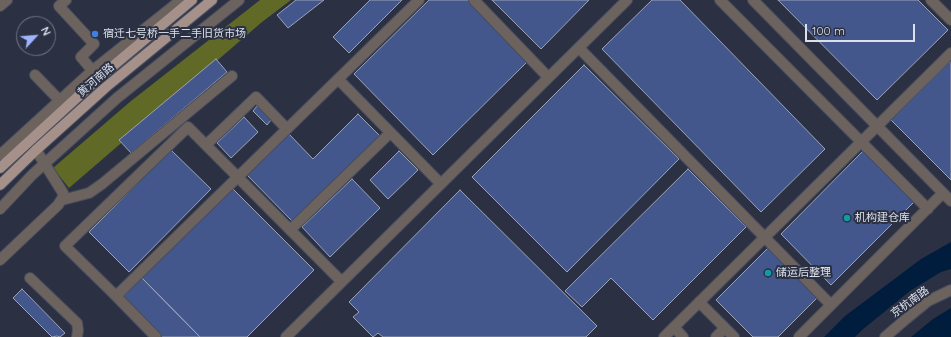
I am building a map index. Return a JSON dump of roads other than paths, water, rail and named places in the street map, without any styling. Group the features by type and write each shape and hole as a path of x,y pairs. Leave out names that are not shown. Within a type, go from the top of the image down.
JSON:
{"main road":[{"name":"黄河南路","path":"0,168 62,104 95,74 188,0"},
{"name":"黄河南路","path":"0,184 106,87 212,0"}],"street":[{"path":"0,6 7,0"},
{"path":"66,0 59,6 94,44 81,57 95,74"},
{"path":"0,209 44,163 117,98 239,0"},
{"path":"116,296 419,0"},
{"path":"474,0 548,77"},
{"path":"286,337 627,0"},
{"path":"720,0 928,209"},
{"path":"753,0 951,201"},
{"path":"932,0 951,20"},
{"path":"578,48 831,305"},
{"path":"664,337 951,53"},
{"path":"1,150 62,104 35,75"},
{"path":"0,260 62,200 89,193 102,184 232,76"},
{"path":"338,79 441,184"},
{"path":"206,145 256,97 287,129"},
{"path":"156,337 65,246 188,127 341,281"},
{"path":"290,230 390,133"},
{"path":"36,150 63,193 62,200"},
{"path":"799,337 943,193"},
{"path":"30,278 77,323 78,330 76,337"},
{"name":"京杭南路","path":"885,337 928,301 951,290"},
{"path":"699,302 734,337"},
{"path":"674,328 683,337"},
{"path":"716,337 726,328"}],"water":[{"path":"951,242 951,269 941,272 910,291 855,337 824,337 845,316 921,259"},
{"path":"951,308 951,337 911,337 933,319"}],"place":[{"name":"宿迁七号桥一手二手旧货市场","path":"95,34"},
{"name":"机构建仓库","path":"847,218"},
{"name":"储运后整理","path":"768,273"}]}
